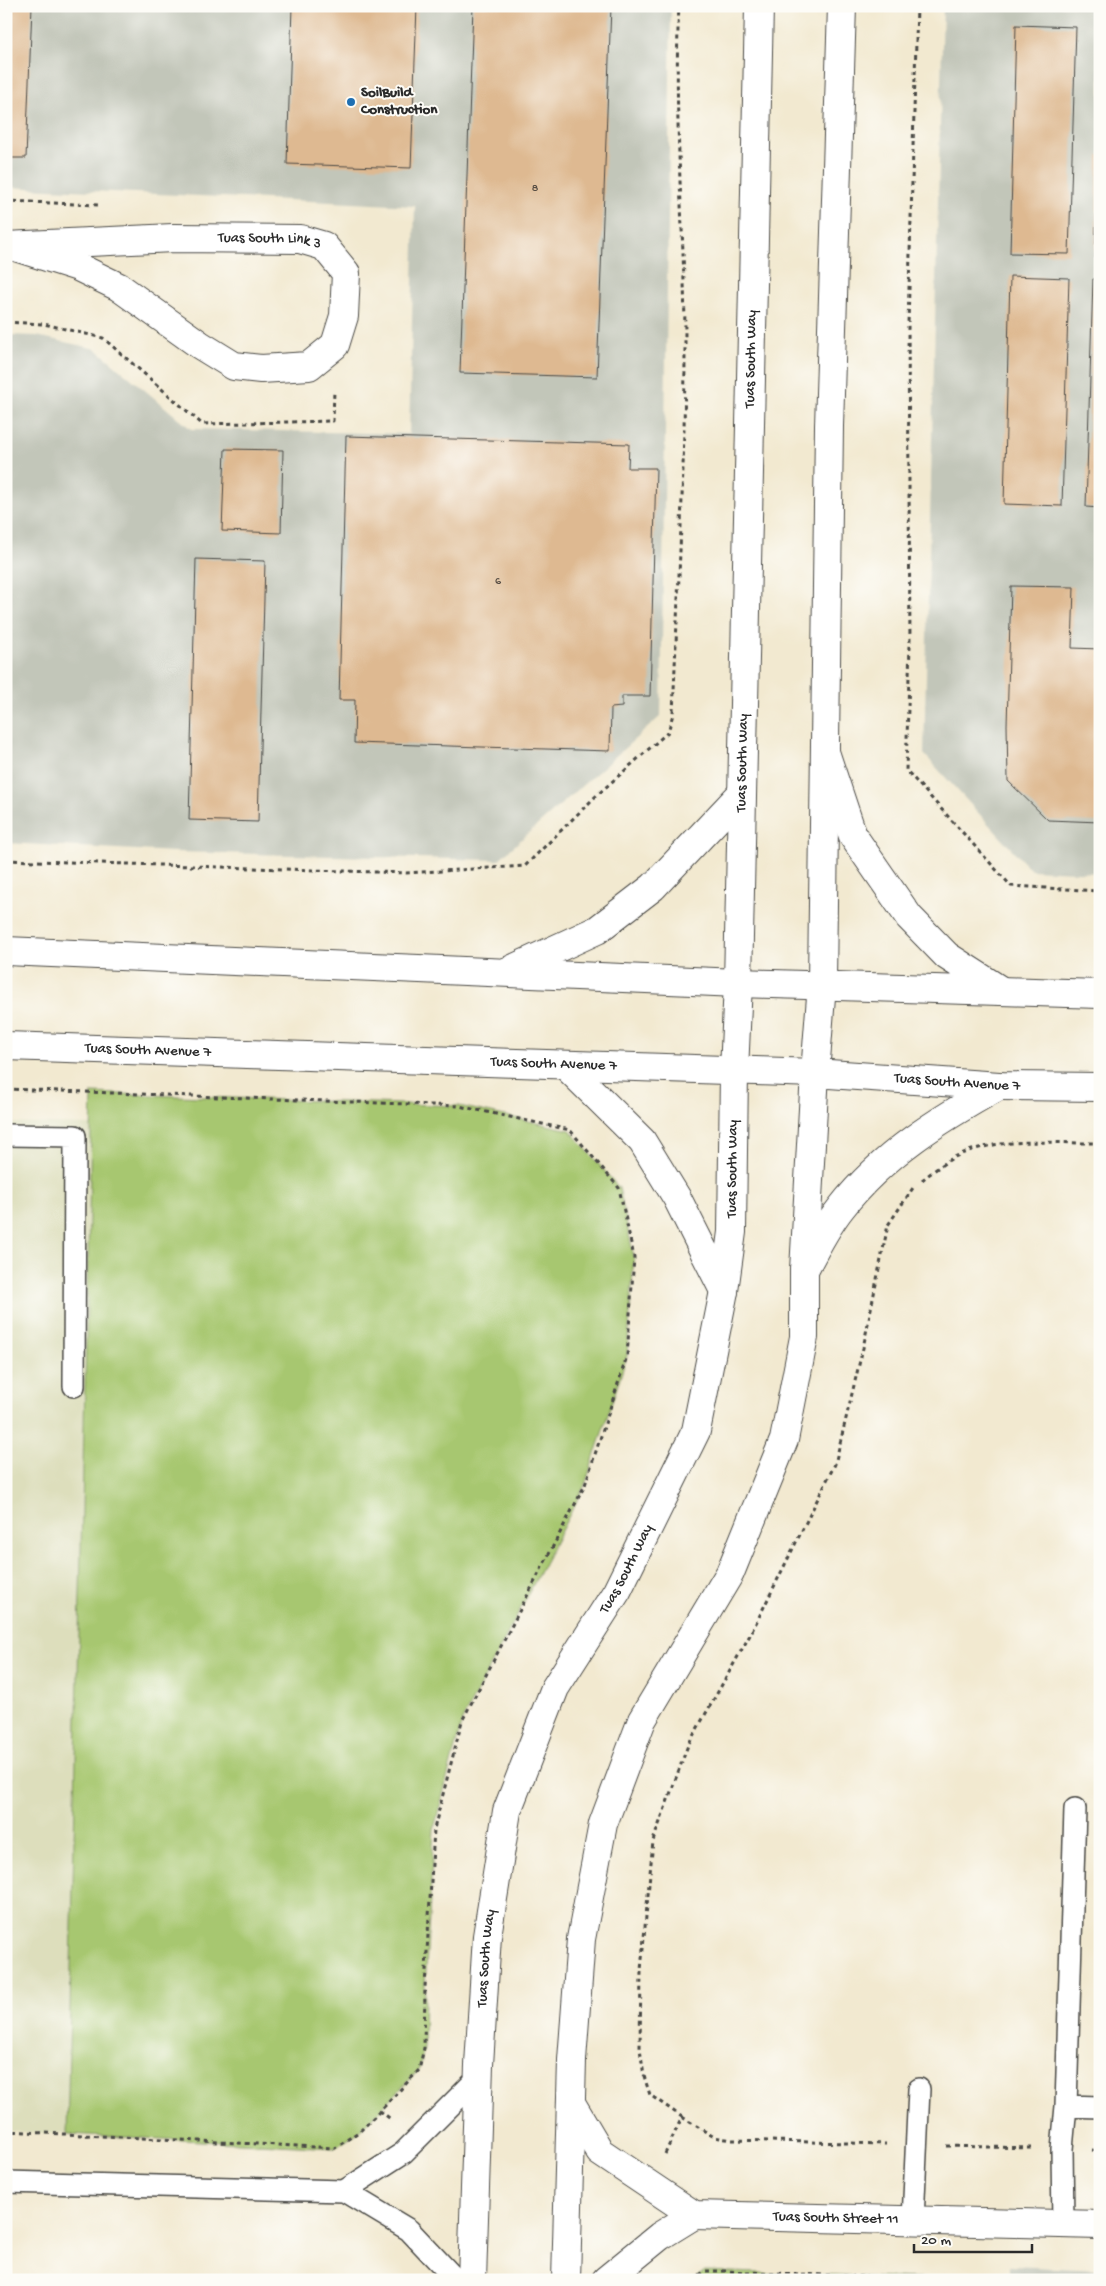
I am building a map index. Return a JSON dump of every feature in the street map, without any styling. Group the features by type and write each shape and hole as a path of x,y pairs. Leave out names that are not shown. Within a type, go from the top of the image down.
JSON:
{"street":[{"name":"Tuas South Way","path":"472,2280 478,2078 487,1936 507,1810 555,1688 617,1591 696,1431 724,1291 732,1232 740,795 759,6"},
{"path":"566,2280 571,2103 581,1939 603,1824 642,1720 730,1573 784,1440 804,1337 804,1270 822,984 829,426 842,6"},
{"name":"Tuas South Link 3","path":"173,238 300,239 324,246 346,273 344,316 335,345 308,366 260,369 234,366 200,345 119,287 78,268 9,246 173,238"},
{"path":"825,752 854,836 909,917 946,956 1001,991"},
{"path":"505,973 597,930 653,887 740,795"},
{"path":"6,951 738,983 822,984 1100,994"},
{"name":"Tuas South Avenue 7","path":"6,1046 815,1073 999,1086 1100,1087"},
{"path":"565,1065 642,1141 677,1198 724,1291"},
{"path":"804,1270 823,1234 840,1209 868,1177 906,1143 948,1114 999,1086"},
{"path":"571,2103 600,2152 694,2215 660,2236 606,2280"},
{"name":"Tuas South Street 11","path":"694,2215 1100,2225"}],"lane":[{"path":"6,1135 75,1136 74,1386"},
{"path":"1063,2224 1062,2149 1066,2106 1075,1810"},
{"path":"344,2191 403,2154 478,2078"},
{"path":"913,2220 919,2088"},
{"path":"1066,2106 1100,2107"},
{"path":"6,2182 344,2191 409,2230 456,2280"}],"path":[{"path":"6,860 406,873 525,866 596,796 668,732 673,714 685,344 681,188 675,68 679,6"},
{"path":"917,6 908,324 910,645 906,770 1011,886 1100,891"},
{"path":"6,1089 459,1106 570,1130 619,1188 634,1257 627,1356 585,1485 462,1721 434,1829 424,1987 424,2048 419,2070 350,2140 335,2148 6,2131"},
{"path":"650,2186 682,2117 650,2095 644,2076 640,2049 641,1970 653,1841 688,1745 750,1636 835,1464 863,1348 888,1224 915,1185 951,1159 981,1147 1004,1144 1100,1144"},
{"path":"380,2111 418,2139"},
{"path":"693,2280 705,2271 944,2280"}],"shaded area":[{"path":"6,6 671,6 661,716 498,860 174,852 6,843 6,335 37,336 96,349 191,429 409,434 415,206 6,187"},
{"path":"943,6 1100,6 1100,873 1031,870 924,754"},
{"path":"6,1123 92,1125 67,2134 6,2131"},
{"path":"1010,2266 1100,2270 1100,2280 1010,2280"}],"green space":[{"path":"92,1093 459,1106 570,1130 619,1188 634,1257 627,1356 585,1485 462,1721 434,1829 425,1987 424,2048 419,2070 360,2131 335,2148 67,2134"},
{"path":"705,2271 944,2280 693,2280"}],"building":[{"path":"6,6 32,6 26,158 6,158"},
{"path":"292,6 417,6 411,168 287,164"},
{"path":"473,6 611,6 597,377 460,373"},
{"path":"1016,25 1076,27 1069,254 1010,253"},
{"path":"1098,156 1100,156 1100,258 1095,258"},
{"path":"1010,276 1069,278 1062,506 1004,504"},
{"path":"1093,279 1100,279 1100,508 1086,507"},
{"path":"346,436 629,444 628,468 656,468 650,696 622,696 622,707 611,708 610,751 354,743 355,700 339,700"},
{"path":"225,449 283,450 281,533 222,531"},
{"path":"196,559 265,561 258,822 189,820"},
{"path":"1011,586 1074,587 1072,648 1100,649 1100,822 1048,820 1008,781 1007,725"}],"place":[{"name":"SoilBuild Construction","path":"351,102"}]}
